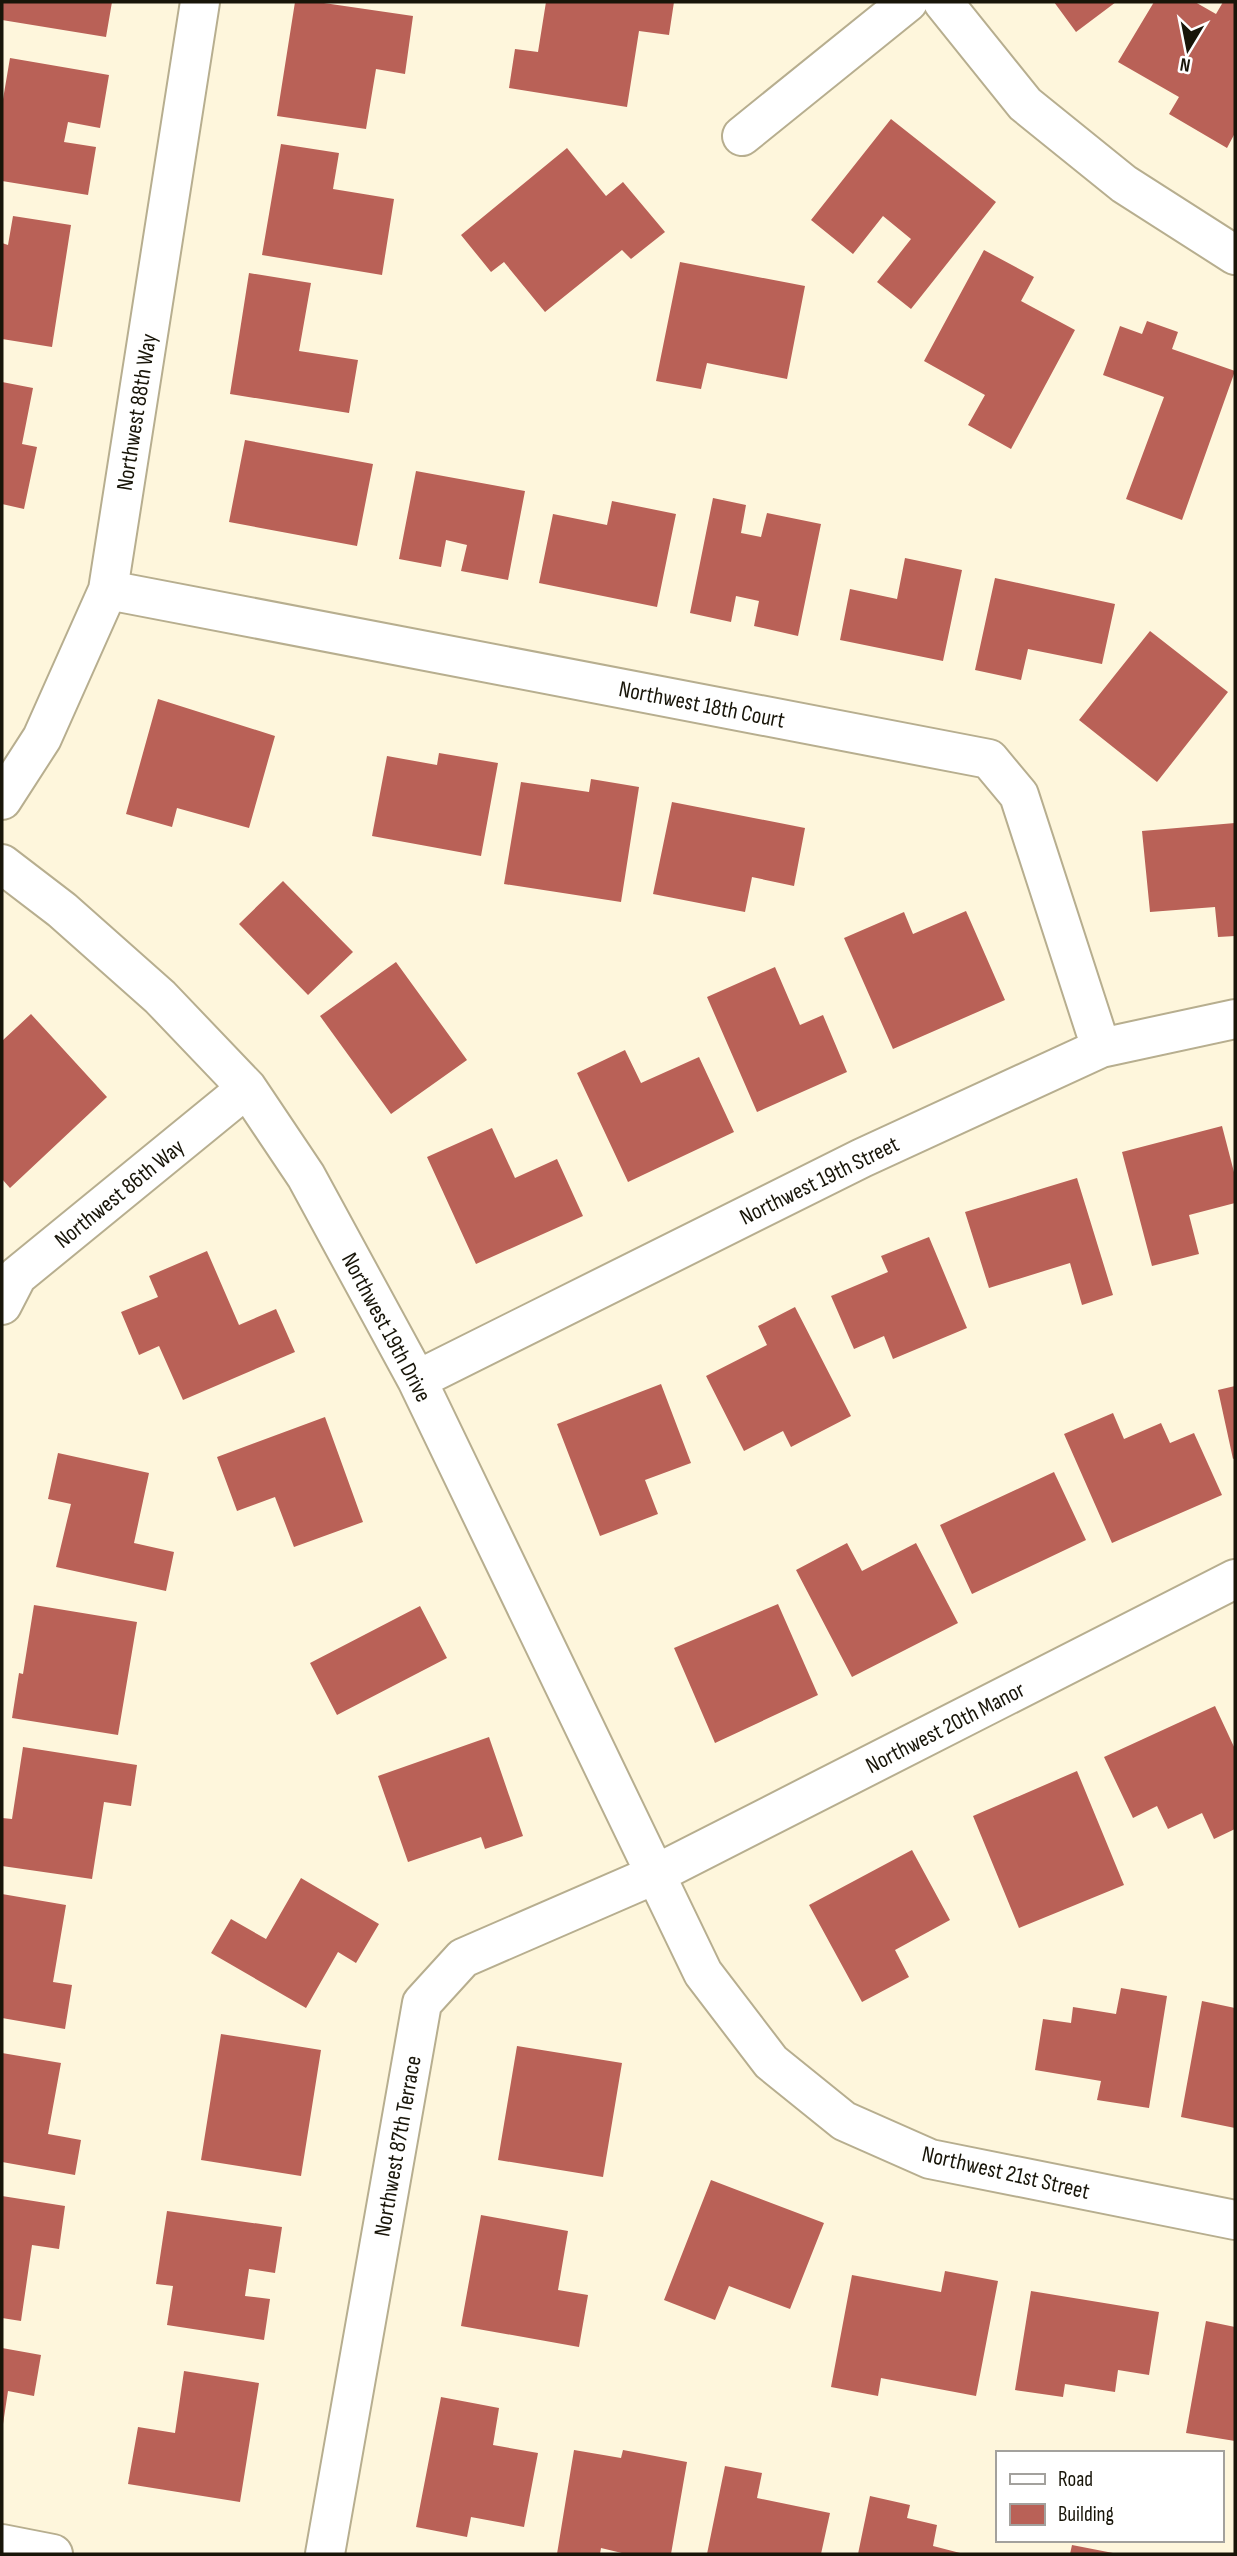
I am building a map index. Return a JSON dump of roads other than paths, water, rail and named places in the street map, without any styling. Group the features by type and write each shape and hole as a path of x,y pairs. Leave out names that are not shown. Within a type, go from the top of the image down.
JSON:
{"street":[{"name":"Northwest 88th Way","path":"2,800 42,738 108,590 200,2"},
{"path":"742,136 908,2"},
{"path":"943,2 1025,104 1124,184 1235,255"},
{"name":"Northwest 18th Court","path":"108,590 989,759 1019,795 1101,1048"},
{"name":"Northwest 19th Drive","path":"2,864 62,910 160,997 247,1088 306,1176 417,1380 654,1875"},
{"name":"Northwest 19th Street","path":"417,1380 862,1158 1101,1048 1235,1019"},
{"name":"Northwest 86th Way","path":"2,1305 17,1276 247,1088"},
{"name":"Northwest 20th Manor","path":"654,1875 1235,1579"},
{"name":"Northwest 21st Street","path":"654,1875 703,1973 771,2062 844,2120 930,2159 1235,2220"},
{"name":"Northwest 87th Terrace","path":"325,2554 422,2003 463,1958 654,1875"},
{"path":"2,2544 53,2554"}]}
